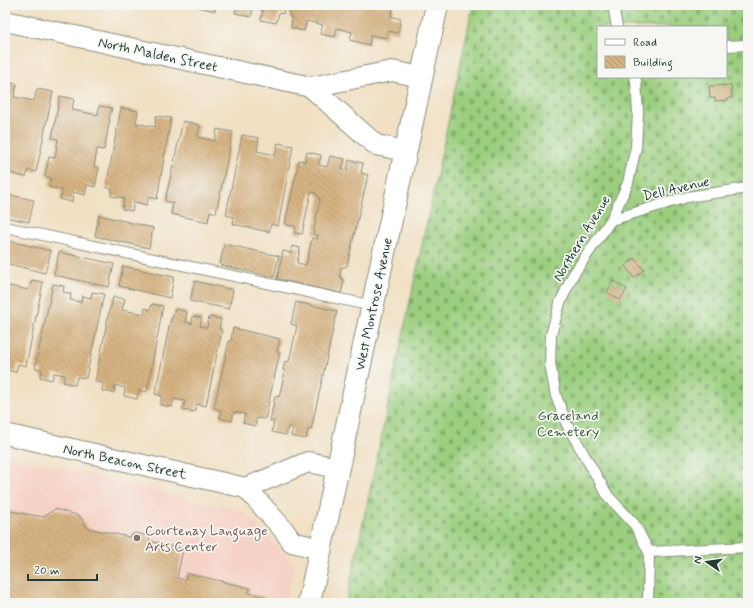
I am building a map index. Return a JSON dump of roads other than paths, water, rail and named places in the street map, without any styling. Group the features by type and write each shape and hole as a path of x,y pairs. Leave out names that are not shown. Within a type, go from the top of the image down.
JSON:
{"main road":[{"name":"West Montrose Avenue","path":"310,603 437,5"}],"street":[{"name":"North Malden Street","path":"5,21 311,87 392,71 421,77"},
{"name":"North Malden Street","path":"311,87 376,145 405,151"},
{"name":"North Beacon Street","path":"5,434 246,488"},
{"path":"321,550 292,542 246,488 308,462 338,468"}],"lane":[{"path":"613,5 617,26"},
{"path":"727,46 748,44"},
{"name":"Northern Avenue","path":"635,78 638,113 636,147 628,183 611,220 573,275 560,302 551,335 550,364 556,396 566,425 608,496 635,525 649,552 648,603"},
{"name":"Dell Avenue","path":"611,220 687,197 748,188"},
{"path":"5,227 372,306"},
{"path":"649,552 748,547"}],"place":[{"name":"Courtenay Language Arts Center","path":"137,538"}],"park label":[{"name":"Graceland Cemetery","path":"568,424"}]}
